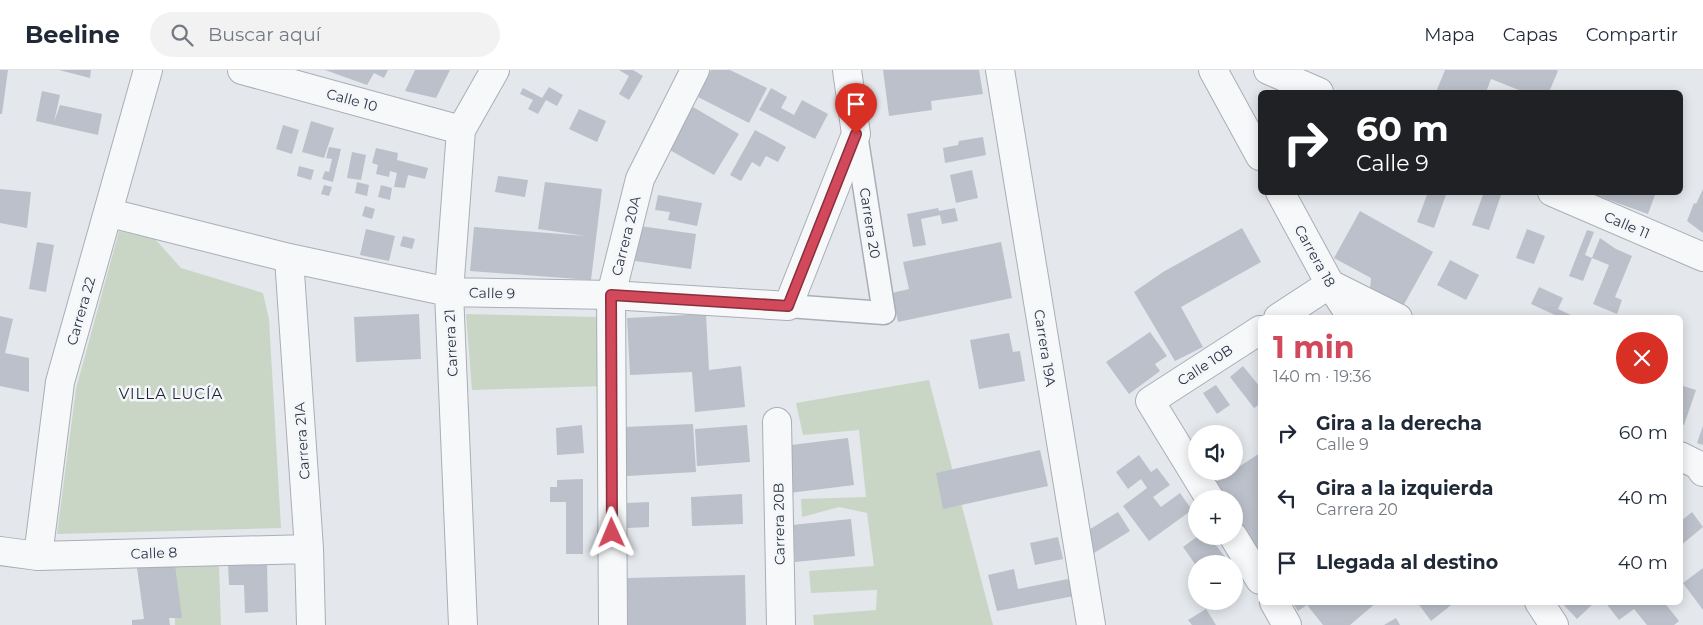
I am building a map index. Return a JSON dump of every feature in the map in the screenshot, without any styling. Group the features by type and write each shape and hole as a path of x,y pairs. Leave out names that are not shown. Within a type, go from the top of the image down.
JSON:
{"street":[{"name":"Carrera 22","path":"38,556 60,382 110,213 148,70"},
{"name":"Calle 10","path":"242,70 462,130"},
{"name":"Carrera 21","path":"464,625 449,292 462,130 495,70"},
{"name":"Carrera 20A","path":"613,625 611,295 640,179 695,70"},
{"name":"Carrera 20","path":"846,70 884,313"},
{"name":"Carrera 19A","path":"1000,70 1091,625"},
{"path":"1213,70 1258,152"},
{"path":"1268,70 1314,90"},
{"name":"Carrera 20","path":"788,306 856,134"},
{"name":"Carrera 18","path":"1282,195 1330,284 1350,315"},
{"name":"Calle 11","path":"1559,195 1703,257"},
{"name":"Calle 9","path":"110,213 289,258 449,292 611,295 884,313"},
{"name":"Carrera 21A","path":"289,258 309,548 311,625"},
{"path":"1283,315 1330,284 1392,315"},
{"name":"Calle 10B","path":"1204,490 1150,401 1258,331"},
{"name":"Carrera 20B","path":"777,422 781,625"},
{"path":"1683,458 1698,465 1703,472"},
{"path":"1239,545 1258,577"},
{"name":"Calle 8","path":"0,551 38,556 309,548"},
{"path":"1276,605 1287,625"},
{"path":"1541,605 1554,625"}],"green space":[{"path":"119,231 155,239 181,268 263,293 269,319 281,528 57,534 76,389"},
{"path":"466,314 596,317 605,386 472,390"},
{"path":"929,380 993,625 814,625 813,615 876,610 877,590 811,593 809,571 874,566 867,513 839,507 802,517 801,499 866,497 859,430 803,435 796,403"},
{"path":"175,565 219,565 221,625 175,625"}],"building":[{"path":"0,70 8,70 2,114 0,114"},
{"path":"59,70 91,70 90,78"},
{"path":"325,70 388,70 384,78 374,73 367,85"},
{"path":"415,70 450,70 436,98 405,91"},
{"path":"619,70 633,70 643,76 629,100 619,94 629,76"},
{"path":"711,70 730,70 767,88 749,123 698,97"},
{"path":"883,70 979,70 983,94 931,101 932,110 889,116"},
{"path":"1445,70 1558,71 1550,90 1519,90 1491,79 1487,90 1437,90"},
{"path":"549,87 563,95 557,106 546,100 538,114 528,109 533,100 520,94 523,88 542,98"},
{"path":"771,88 787,97 781,108 794,115 802,100 828,114 815,139 759,110"},
{"path":"42,91 60,95 54,122 60,105 102,114 98,135 36,121"},
{"path":"693,107 739,134 714,175 668,149"},
{"path":"579,109 606,121 597,142 569,129"},
{"path":"311,121 334,128 324,158 302,152"},
{"path":"283,125 299,130 292,154 276,149"},
{"path":"755,130 786,147 778,162 766,156 760,167 752,162 741,181 730,175"},
{"path":"983,137 986,155 945,163 943,148 958,145 959,141"},
{"path":"329,147 341,149 333,182 322,179 325,171 329,172 332,159 326,158"},
{"path":"376,148 398,153 397,160 428,168 425,179 408,175 405,188 394,187 397,173 390,171 389,177 376,174 378,165 372,163"},
{"path":"352,152 366,155 361,180 347,178"},
{"path":"299,166 314,170 311,180 297,176"},
{"path":"972,170 978,198 956,203 950,175"},
{"path":"498,176 528,180 525,197 495,192"},
{"path":"357,182 369,185 367,196 355,193"},
{"path":"545,182 602,189 591,280 470,271 474,227 586,236 538,229"},
{"path":"324,185 332,187 329,196 321,194"},
{"path":"381,185 392,188 390,200 378,197"},
{"path":"0,189 31,192 27,228 0,223"},
{"path":"1703,189 1703,233 1687,221 1694,203 1696,204"},
{"path":"658,195 702,203 697,226 668,220 670,212 655,210"},
{"path":"1427,195 1446,195 1434,228 1417,222"},
{"path":"1483,195 1501,195 1489,230 1472,225"},
{"path":"1602,195 1655,195 1648,214 1601,197"},
{"path":"365,206 375,209 372,219 362,216"},
{"path":"938,208 939,211 955,208 958,221 942,224 940,215 921,219 926,245 913,247 907,214"},
{"path":"1360,211 1433,252 1402,308 1370,290 1371,278 1334,258"},
{"path":"640,226 696,234 691,269 635,261"},
{"path":"1242,228 1261,262 1181,307 1203,347 1175,361 1134,292 1163,272"},
{"path":"366,229 395,236 389,261 360,255"},
{"path":"1527,229 1545,236 1534,264 1516,258"},
{"path":"1587,230 1594,232 1585,255 1592,258 1583,281 1569,276"},
{"path":"403,236 415,239 412,249 400,246"},
{"path":"1600,238 1616,249 1632,256 1615,297 1622,300 1617,314 1593,304 1609,265 1592,258"},
{"path":"37,242 54,245 46,292 29,289"},
{"path":"1001,242 1012,298 898,322 892,293 909,289 903,262"},
{"path":"1450,260 1479,275 1466,300 1437,285"},
{"path":"1539,287 1563,298 1558,309 1571,315 1555,315 1531,304"},
{"path":"419,314 421,359 356,362 354,317"},
{"path":"706,314 709,370 741,366 745,407 695,412 692,372 630,375 627,318"},
{"path":"0,316 13,319 5,353 29,358 29,392 0,386"},
{"path":"1150,332 1167,356 1155,364 1160,371 1129,394 1106,362"},
{"path":"1009,333 1013,352 1020,351 1025,381 979,389 970,340"},
{"path":"1243,366 1258,385 1258,405 1254,408 1230,377"},
{"path":"1216,385 1230,405 1217,414 1203,393"},
{"path":"1683,386 1696,390 1683,424"},
{"path":"693,424 696,472 627,476 624,427"},
{"path":"582,425 584,453 557,455 556,428"},
{"path":"747,425 750,462 697,466 695,429"},
{"path":"1703,426 1703,445 1697,443"},
{"path":"848,438 854,485 789,493 783,446"},
{"path":"1040,450 1048,486 943,509 936,473"},
{"path":"1258,454 1258,555 1243,531 1243,490 1217,490 1213,484 1219,480 1243,480 1243,464"},
{"path":"1139,455 1151,472 1157,468 1170,485 1153,497 1161,507 1180,493 1188,504 1188,513 1149,541 1123,506 1147,488 1141,479 1128,489 1116,472"},
{"path":"583,479 583,554 566,554 566,502 550,502 550,487 557,487 557,480"},
{"path":"742,494 743,524 692,526 691,497"},
{"path":"649,502 649,527 627,528 626,503"},
{"path":"1118,512 1130,531 1094,553 1082,534"},
{"path":"1692,512 1703,527 1683,544 1683,520"},
{"path":"851,519 855,556 795,562 792,525"},
{"path":"1058,537 1063,559 1035,565 1030,543"},
{"path":"1188,543 1188,545 1216,545 1223,555 1189,555 1183,547"},
{"path":"267,563 268,612 245,613 244,585 229,585 228,564"},
{"path":"175,565 182,618 169,618 170,625 132,625 132,620 144,619 137,568"},
{"path":"1703,568 1703,610 1683,583"},
{"path":"1014,569 1018,589 1068,579 1074,596 997,611 988,575"},
{"path":"745,575 746,625 628,625 627,578"},
{"path":"1294,605 1307,605 1298,611"},
{"path":"1307,605 1373,605 1350,625 1323,625"},
{"path":"1419,605 1451,605 1431,621"},
{"path":"1564,605 1592,605 1577,619"},
{"path":"1607,605 1666,605 1679,621 1674,625 1647,625 1634,609 1619,620"},
{"path":"1207,610 1216,625 1192,625 1188,620"},
{"path":"1396,618 1400,625 1384,625"}],"district":[{"name":"VILLA LUCÍA","path":"171,394"}],"route":[{"path":"612,533 611,295 788,306 856,134"}]}
